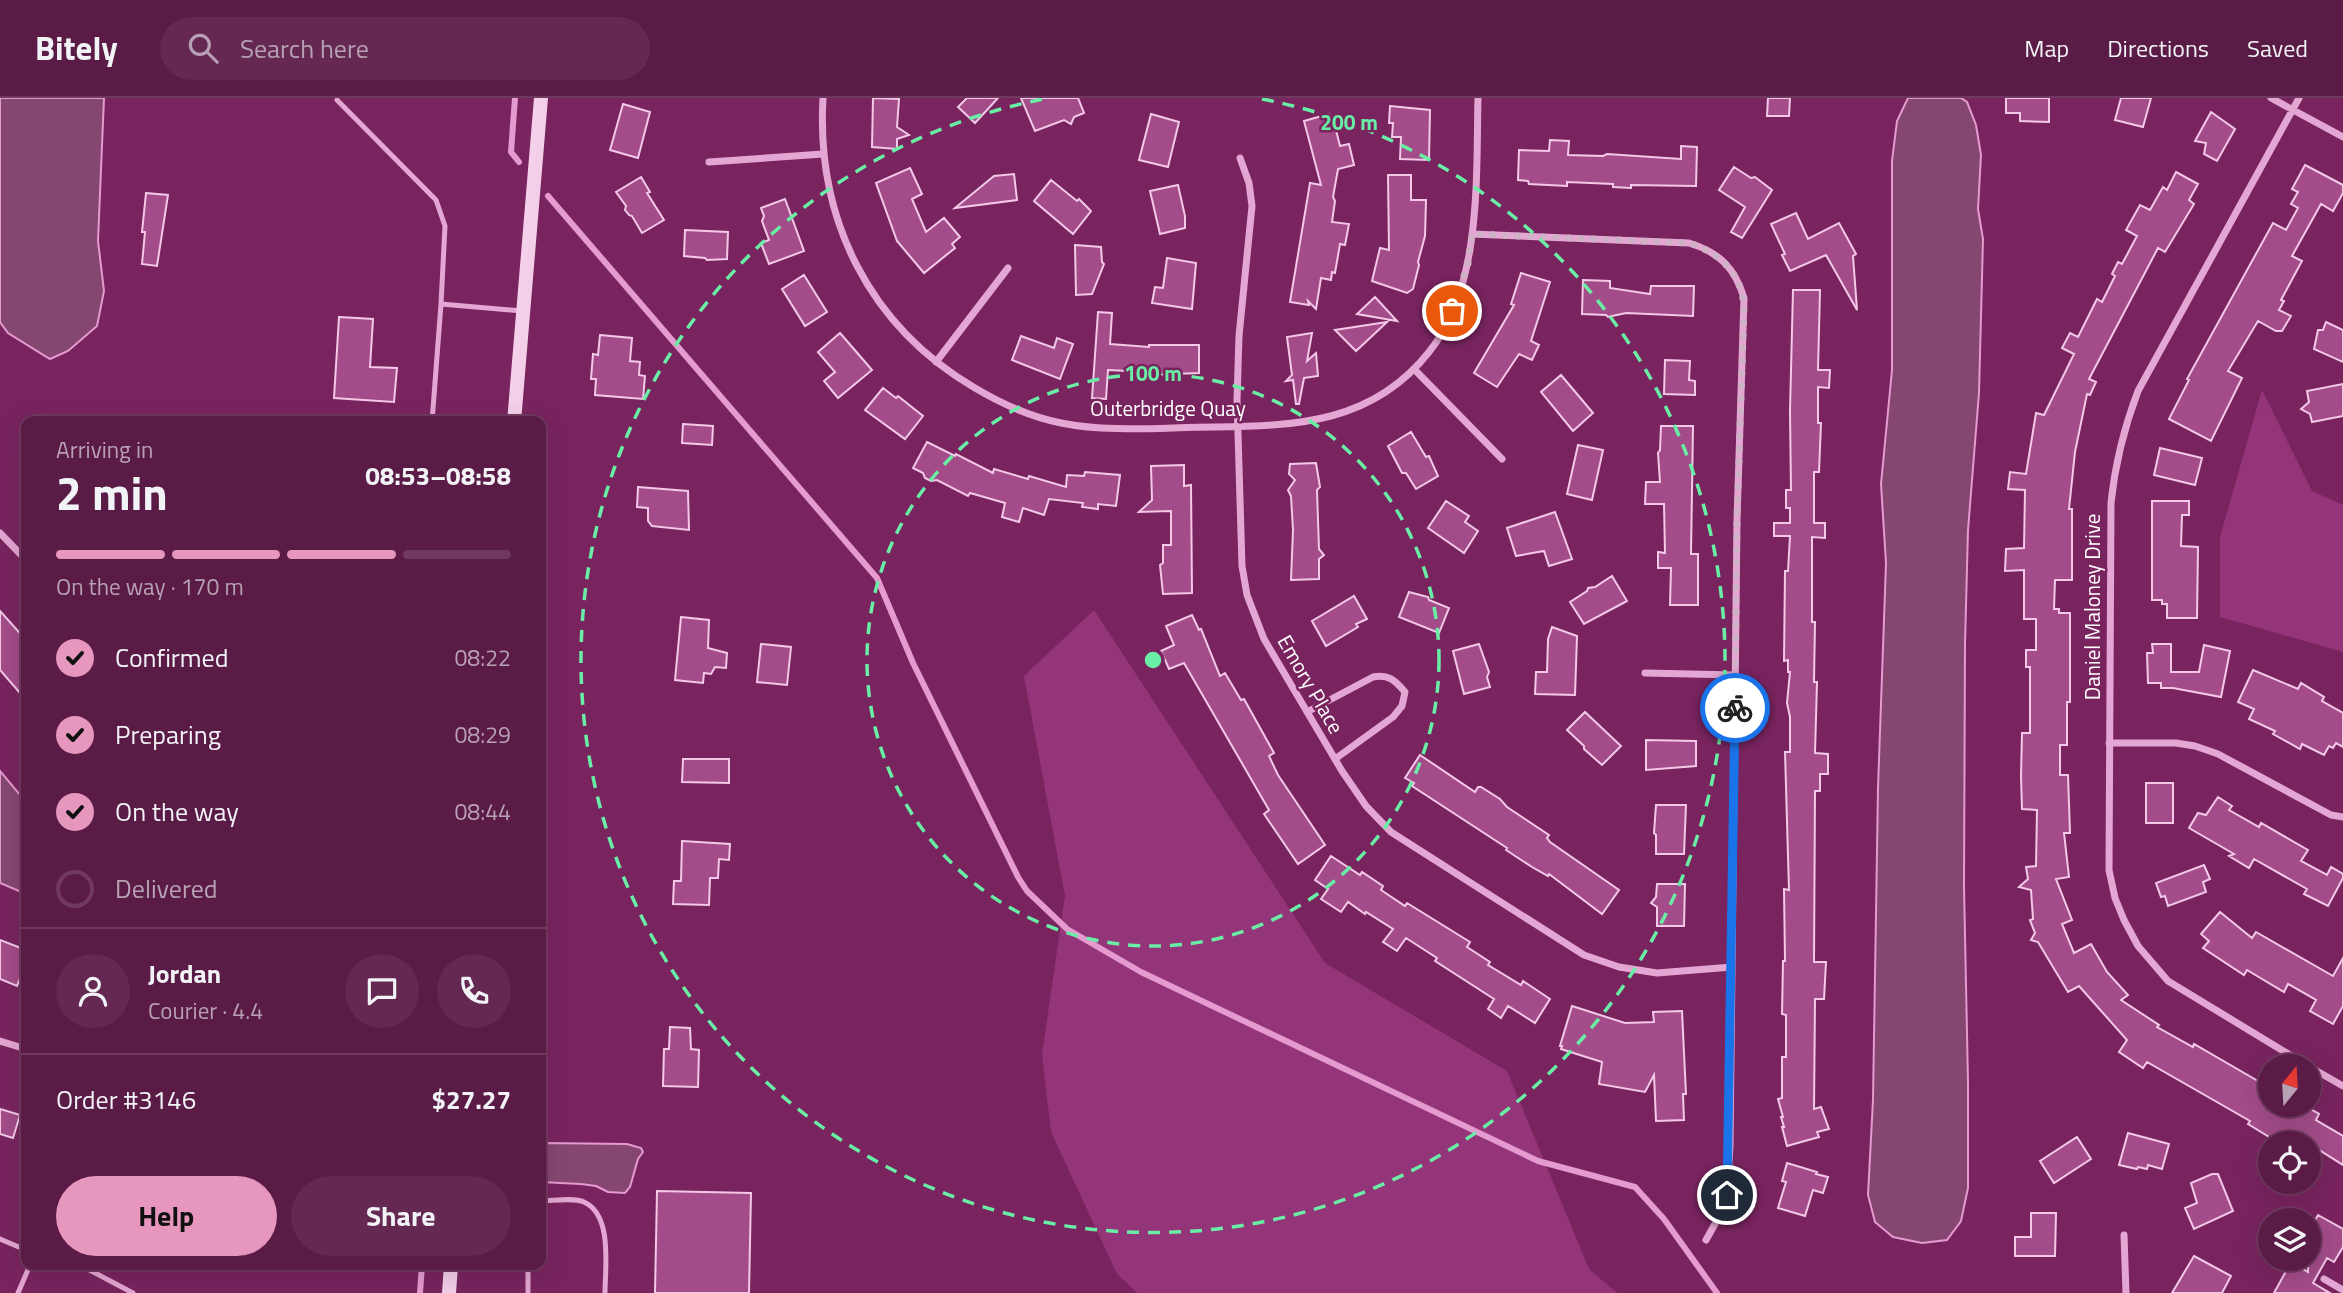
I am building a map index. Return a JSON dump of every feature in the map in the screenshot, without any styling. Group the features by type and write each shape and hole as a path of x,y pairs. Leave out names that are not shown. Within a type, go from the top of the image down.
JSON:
{"main road":[{"path":"514,416 541,98"},
{"path":"449,1293 451,1270"}],"street":[{"name":"Outerbridge Quay","path":"822,98 822,154 835,216 862,276 882,307 910,340 936,362 997,401 1062,423 1102,428 1285,425 1318,420 1350,410 1394,387 1430,351 1446,326 1459,295 1468,264 1472,234 1478,98"},
{"path":"2271,98 2343,137"},
{"name":"Daniel Maloney Drive","path":"2288,1054 2168,981 2138,946 2115,898 2109,870 2110,503 2115,465 2138,391 2298,98"},
{"path":"709,162 822,154"},
{"name":"Emory Place","path":"1240,158 1249,183 1252,206 1239,336 1237,426 1242,566 1247,595 1264,639 1335,759 1366,806 1391,832 1584,955 1619,967 1657,973 1732,967"},
{"path":"1472,234 1689,243 1718,255 1730,267 1739,282 1744,308 1727,1195 1706,1240"},
{"path":"936,362 1008,268"},
{"path":"1414,369 1502,459"},
{"path":"0,533 21,555"},
{"path":"1645,673 1735,675"},
{"path":"1307,712 1373,677 1382,675 1396,680 1405,692 1402,706 1393,717 1335,759"},
{"path":"2109,743 2176,743 2195,746 2218,754 2331,815 2343,817"},
{"path":"0,1041 21,1047"},
{"name":"Daniel Maloney Drive","path":"2321,1073 2343,1086"},
{"path":"2124,1235 2126,1293"},
{"path":"2324,1279 2343,1290"}],"lane":[{"path":"337,100 436,200 445,226 432,416"},
{"path":"441,304 522,311"},
{"path":"546,1201 583,1201 595,1211 605,1235 605,1293"},
{"path":"0,1239 21,1248"},
{"path":"18,1293 28,1270"},
{"path":"89,1270 133,1293"},
{"path":"527,1270 527,1293"}],"shaded area":[{"path":"0,98 104,98 98,241 104,291 97,326 68,351 50,359 8,333 0,322"},
{"path":"1908,98 1961,98 1967,102 1976,125 1981,155 1978,209 1983,239 1979,393 1968,530 1965,644 1964,886 1968,1188 1961,1221 1947,1240 1922,1243 1893,1237 1875,1222 1868,1195 1873,1100 1878,788 1886,563 1881,484 1892,370 1892,161 1897,121"},
{"path":"2262,390 2312,491 2343,505 2343,652 2220,617 2220,537"},
{"path":"1094,610 1325,963 1507,1071 1589,1269 1617,1293 1137,1293 1117,1274 1051,1132 1042,1054 1065,896 1024,676"},
{"path":"0,771 21,796 21,892 0,883"},
{"path":"546,1143 627,1144 641,1148 643,1152 638,1159 630,1187 625,1193 608,1192 596,1186 546,1182"}],"building":[{"path":"873,98 899,99 897,127 909,135 897,139 897,149 872,147"},
{"path":"967,98 998,98 975,123 958,107"},
{"path":"1021,98 1078,98 1084,113 1074,117 1071,124 1064,120 1035,131"},
{"path":"1768,98 1790,98 1789,116 1767,116"},
{"path":"2006,98 2049,98 2049,122 2020,121 2020,113 2006,113"},
{"path":"2121,98 2151,98 2143,127 2115,120"},
{"path":"623,104 650,112 638,158 610,150"},
{"path":"1390,106 1430,110 1429,160 1400,159 1401,137 1392,137"},
{"path":"2211,112 2235,129 2217,161 2204,154 2206,143 2195,141"},
{"path":"1151,114 1179,122 1168,167 1139,160"},
{"path":"1329,114 1340,146 1349,144 1354,165 1338,169 1332,222 1349,224 1345,245 1340,244 1335,273 1332,272 1331,280 1321,278 1316,309 1308,301 1309,305 1290,302 1310,183 1321,185 1304,121"},
{"path":"1550,140 1569,141 1568,155 1607,154 1681,159 1681,146 1697,147 1696,186 1631,185 1631,188 1613,187 1613,184 1567,182 1567,186 1529,184 1528,181 1518,180 1519,150 1549,151"},
{"path":"2305,165 2343,185 2343,193 2333,211 2321,204 2292,256 2302,261 2281,300 2284,301 2279,310 2291,316 2282,331 2276,331 2258,321 2228,371 2242,378 2211,441 2169,419 2189,380 2187,379 2273,223 2286,230 2298,208 2291,204 2298,192 2292,189"},
{"path":"1734,167 1751,178 1755,177 1772,190 1742,238 1731,232 1745,207 1719,190"},
{"path":"910,168 922,194 912,199 926,232 944,218 960,237 952,244 955,248 924,273 897,241 876,183"},
{"path":"2176,172 2198,184 2189,200 2194,204 2165,252 2158,248 2089,379 2096,382 2090,395 2087,394 2075,452 2069,509 2072,509 2072,580 2055,580 2054,609 2059,609 2059,613 2070,613 2067,745 2060,745 2060,775 2068,775 2070,833 2064,833 2069,877 2056,879 2072,920 2062,924 2074,953 2091,944 2107,972 2128,995 2121,1000 2159,1025 2157,1027 2193,1047 2194,1044 2258,1081 2258,1117 2318,1117 2316,1120 2343,1136 2343,1165 2321,1151 2321,1131 2259,1131 2248,1124 2250,1121 2147,1062 2143,1068 2119,1052 2127,1040 2079,986 2068,992 2038,942 2031,940 2035,933 2030,920 2033,919 2031,890 2019,887 2028,879 2026,867 2036,866 2037,810 2022,809 2021,776 2022,733 2030,733 2030,667 2026,667 2026,650 2036,650 2036,619 2024,619 2024,570 2005,571 2006,549 2024,548 2025,490 2008,489 2010,472 2026,474 2036,413 2044,415 2074,354 2062,348 2070,333 2078,337 2097,299 2102,302 2115,276 2112,274 2118,262 2122,264 2137,236 2126,230 2140,205 2150,210 2163,187 2167,190"},
{"path":"1014,174 1017,200 955,208 994,176"},
{"path":"1388,175 1411,175 1411,200 1426,200 1425,236 1413,289 1407,293 1372,281 1380,248 1389,250"},
{"path":"641,177 650,192 647,193 664,220 642,233 616,192"},
{"path":"1051,180 1077,201 1079,199 1091,211 1073,234 1034,201"},
{"path":"1178,185 1185,228 1160,234 1150,191"},
{"path":"146,193 168,195 157,266 142,264"},
{"path":"785,199 804,251 769,264 761,243 769,240 762,221 764,216 761,208"},
{"path":"1796,213 1808,239 1839,223 1856,254 1853,256 1857,310 1826,255 1790,271 1771,224"},
{"path":"685,230 728,232 727,259 707,260 684,256"},
{"path":"1075,245 1101,247 1104,264 1092,294 1076,295"},
{"path":"1167,258 1196,263 1192,309 1152,303 1155,287 1163,288"},
{"path":"1521,273 1550,282 1531,341 1539,345 1532,360 1519,354 1497,387 1474,373 1514,305 1511,304"},
{"path":"804,275 827,312 805,326 782,289"},
{"path":"1583,280 1610,281 1610,288 1650,294 1651,286 1694,286 1693,316 1626,313 1608,317 1582,314"},
{"path":"1793,290 1820,290 1818,370 1830,370 1829,388 1818,387 1818,423 1821,423 1819,472 1814,472 1814,523 1825,523 1825,538 1812,537 1814,682 1817,682 1815,753 1828,754 1828,774 1820,774 1820,791 1815,791 1814,962 1826,962 1824,999 1815,999 1814,1109 1821,1107 1829,1129 1817,1132 1819,1137 1787,1146 1778,1099 1782,1098 1782,1057 1786,1057 1786,1015 1782,1014 1785,961 1784,889 1789,890 1785,752 1790,752 1790,717 1787,703 1790,672 1788,660 1784,661 1785,571 1788,571 1790,536 1774,536 1774,523 1790,523 1790,508 1786,508 1786,490 1791,490"},
{"path":"1375,297 1397,321 1357,314"},
{"path":"1098,312 1112,313 1110,344 1149,347 1199,345 1199,373 1148,375 1148,372 1108,370 1106,399 1092,398"},
{"path":"339,317 373,319 370,367 397,368 394,402 334,398"},
{"path":"1387,322 1356,351 1335,330"},
{"path":"2326,322 2343,330 2343,362 2314,349 2318,330 2323,330"},
{"path":"840,333 872,370 838,398 824,381 835,372 818,352"},
{"path":"1312,333 1307,361 1316,353 1318,376 1304,378 1299,404 1296,404 1293,380 1286,381 1292,375 1287,337"},
{"path":"600,335 632,338 630,361 640,362 639,375 645,376 643,399 595,395 596,379 591,379 593,354 598,355"},
{"path":"1021,336 1054,348 1057,338 1073,344 1060,379 1012,360"},
{"path":"1665,360 1690,361 1689,380 1695,381 1695,395 1664,394"},
{"path":"1561,375 1593,413 1573,431 1541,392"},
{"path":"2343,384 2343,416 2312,422 2310,414 2301,409 2309,402 2307,391"},
{"path":"883,388 923,416 905,439 865,410"},
{"path":"683,424 713,426 712,445 682,443"},
{"path":"1661,426 1693,426 1691,554 1698,554 1698,605 1670,605 1671,568 1658,568 1658,552 1665,553 1664,504 1645,504 1646,482 1660,482 1658,453"},
{"path":"1411,432 1426,457 1429,456 1438,476 1416,489 1406,473 1402,473 1388,446"},
{"path":"927,442 993,473 994,469 1066,487 1067,475 1084,476 1085,472 1120,475 1116,506 1098,504 1098,509 1082,507 1083,503 1049,499 1044,515 1023,508 1019,522 1002,517 1005,503 970,493 968,496 937,480 925,478 923,473 913,468"},
{"path":"1578,445 1603,450 1592,500 1567,494"},
{"path":"2160,448 2202,458 2195,485 2154,475"},
{"path":"1316,463 1320,487 1317,490 1319,549 1324,555 1319,559 1319,579 1291,580 1293,530 1291,496 1288,490 1295,480 1289,474 1290,464"},
{"path":"1184,465 1184,486 1191,485 1192,593 1163,594 1160,565 1163,563 1163,545 1171,545 1171,511 1139,512 1152,500 1151,466"},
{"path":"638,487 688,491 689,530 652,526 648,521 648,508 637,507"},
{"path":"1446,501 1469,516 1465,522 1478,531 1464,553 1428,528"},
{"path":"2152,501 2189,501 2189,515 2182,515 2181,546 2198,547 2197,618 2167,618 2167,604 2162,604 2162,600 2152,600"},
{"path":"1555,512 1572,559 1549,566 1544,551 1516,556 1507,528"},
{"path":"1612,576 1627,601 1584,624 1570,602 1588,588 1595,587"},
{"path":"1409,592 1428,597 1429,600 1449,608 1439,633 1399,617"},
{"path":"1354,596 1367,619 1326,646 1312,621"},
{"path":"0,611 21,634 21,694 0,670"},
{"path":"1192,615 1199,630 1201,629 1220,676 1225,673 1241,700 1244,699 1274,753 1269,756 1278,775 1325,845 1298,864 1264,814 1269,810 1184,663 1169,669 1161,651 1174,645 1166,626"},
{"path":"681,617 709,620 708,648 727,653 726,668 715,667 711,674 704,673 703,683 675,680"},
{"path":"1552,627 1577,636 1575,695 1535,694 1536,672 1547,672 1548,639"},
{"path":"761,644 791,647 787,685 757,682"},
{"path":"1479,644 1489,672 1487,677 1490,687 1464,694 1453,651"},
{"path":"2152,644 2171,644 2171,672 2199,672 2204,645 2230,651 2221,697 2161,688 2161,683 2148,683 2147,653 2153,653"},
{"path":"2253,670 2298,689 2301,683 2324,697 2322,701 2343,713 2343,747 2336,743 2333,748 2329,746 2324,755 2302,744 2300,749 2273,734 2275,731 2249,719 2254,709 2238,702"},
{"path":"1585,712 1621,746 1602,765 1567,730"},
{"path":"1646,740 1696,741 1696,766 1646,770"},
{"path":"1420,755 1475,792 1481,787 1500,799 1507,807 1549,835 1547,838 1550,842 1619,890 1602,914 1549,874 1548,876 1532,867 1412,786 1414,783 1405,778"},
{"path":"683,759 729,759 729,783 682,782"},
{"path":"2146,783 2173,783 2173,823 2146,823"},
{"path":"2218,797 2232,806 2229,810 2259,827 2261,823 2308,850 2301,861 2327,875 2331,867 2343,874 2328,906 2304,894 2307,889 2254,859 2249,868 2229,856 2234,854 2189,828 2198,813 2206,815"},
{"path":"1656,805 1686,805 1684,854 1656,854"},
{"path":"682,841 730,844 729,860 719,859 718,878 710,878 709,905 673,904 674,881 681,881"},
{"path":"1331,856 1383,886 1381,890 1405,906 1407,903 1470,942 1467,947 1490,962 1488,965 1521,985 1523,981 1550,999 1535,1023 1508,1006 1501,1018 1488,1009 1494,999 1435,961 1437,958 1406,938 1397,951 1383,942 1393,929 1348,902 1341,912 1321,899 1328,889 1315,880"},
{"path":"2204,865 2210,879 2203,882 2206,892 2168,906 2156,883"},
{"path":"1657,884 1685,884 1684,926 1657,926 1657,907 1651,903 1656,897"},
{"path":"2220,912 2252,938 2256,932 2333,976 2343,958 2343,1006 2333,1024 2310,1011 2316,1000 2288,984 2284,992 2247,970 2244,975 2203,948 2209,941 2201,934"},
{"path":"0,940 21,948 21,976 17,986 0,979"},
{"path":"1572,1006 1625,1023 1654,1022 1653,1012 1682,1011 1686,1094 1683,1094 1684,1120 1656,1121 1654,1075 1645,1092 1599,1084 1602,1062 1561,1049"},
{"path":"670,1027 690,1028 691,1049 699,1050 698,1087 663,1086 664,1049 669,1049"},
{"path":"0,1109 20,1115 13,1138 0,1134"},
{"path":"2128,1133 2169,1144 2162,1169 2148,1165 2147,1169 2137,1169 2119,1165"},
{"path":"2077,1137 2091,1159 2054,1183 2040,1161"},
{"path":"1787,1163 1828,1177 1823,1193 1813,1190 1805,1216 1778,1208 1786,1182 1782,1181"},
{"path":"2218,1174 2233,1211 2194,1229 2185,1208 2197,1203 2191,1183"},
{"path":"657,1191 751,1193 749,1293 655,1293"},
{"path":"2031,1213 2056,1213 2055,1256 2015,1256 2015,1237 2031,1237"},
{"path":"2321,1217 2343,1229 2343,1247 2334,1262 2327,1258 2321,1269"},
{"path":"2194,1256 2231,1276 2222,1293 2172,1293"},
{"path":"2286,1271 2320,1271 2313,1283 2330,1293 2274,1293"}],"waterway":[{"path":"515,98 511,152 519,162"},
{"path":"548,196 877,578 913,663 1018,877 1027,891 1067,929 1141,972 1538,1161 1635,1187 1664,1219 1717,1293"},
{"path":"420,1293 422,1270"}],"way so far":[{"path":"1452,311 1468,264 1472,234 1689,243 1718,255 1730,267 1744,298 1737,520 1735,708"}],"route":[{"path":"1727,1195 1730,1145 1735,708"}]}
